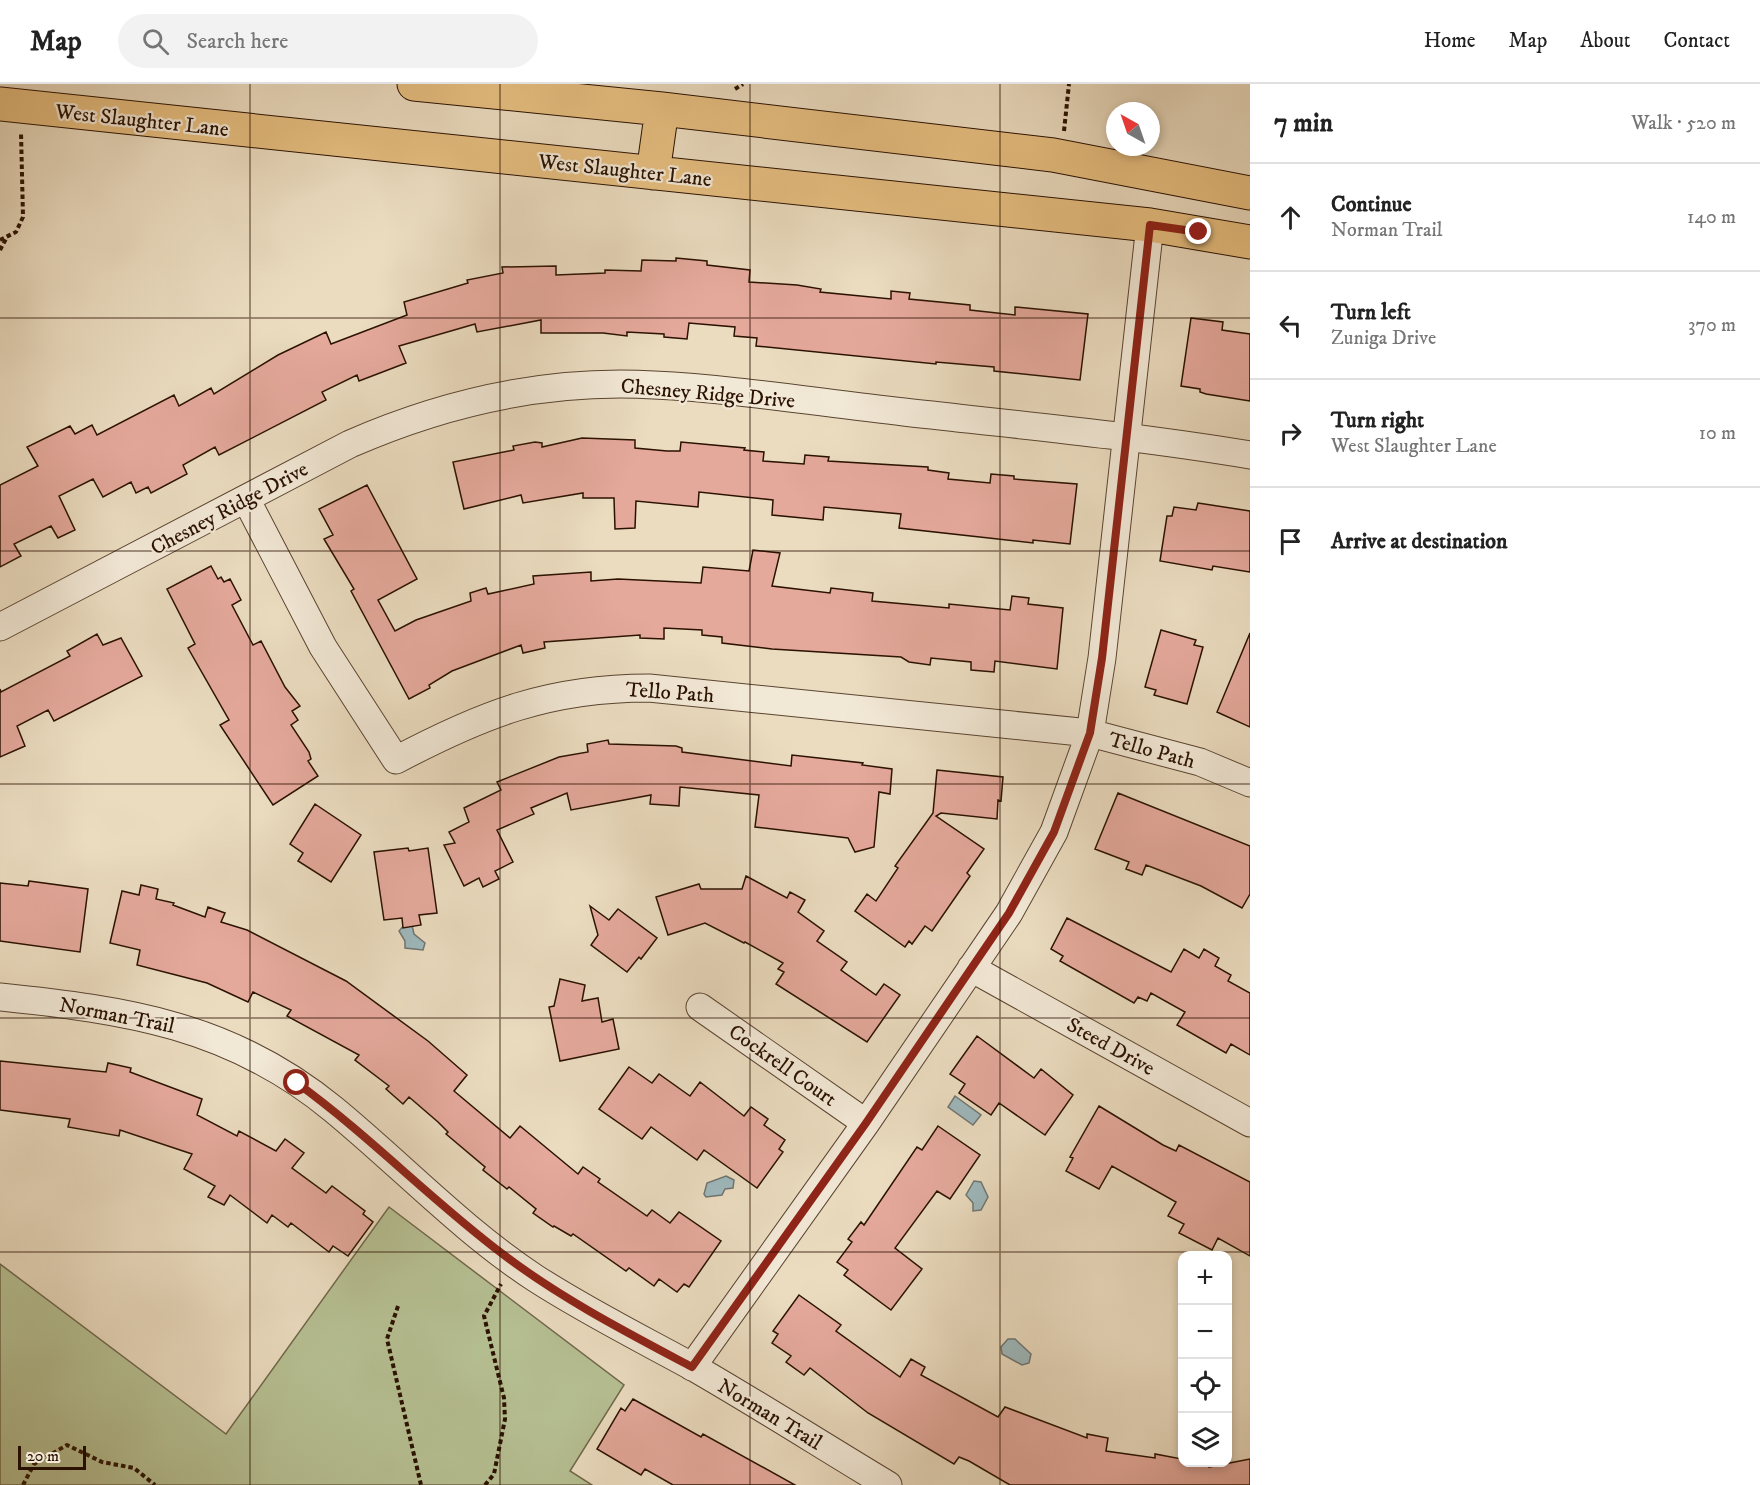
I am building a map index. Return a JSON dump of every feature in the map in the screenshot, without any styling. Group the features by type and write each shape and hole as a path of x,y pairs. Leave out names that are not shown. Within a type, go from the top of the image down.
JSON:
{"main road":[{"path":"414,84 662,109 1053,155 1250,193"},
{"name":"West Slaughter Lane","path":"0,104 1150,225 1250,242"},
{"path":"653,173 662,109"}],"street":[{"path":"692,1367 866,1123 971,968 1021,894 1054,832 1090,733 1102,658 1150,225"},
{"name":"Chesney Ridge Drive","path":"0,627 350,444 399,423 495,396 566,387 653,385 1126,436 1250,455"},
{"name":"Tello Path","path":"246,499 323,647 396,760 488,716 566,693 604,688 649,688 1090,733 1200,762 1250,783"},
{"name":"Steed Drive","path":"971,968 1250,1123"},
{"name":"Norman Trail","path":"0,997 87,1006 173,1023 254,1057 331,1107 461,1220 536,1278 692,1367 888,1485"},
{"name":"Cockrell Court","path":"700,1006 866,1123"}],"path":[{"path":"1063,141 1069,84"},
{"path":"0,240 21,226 23,217 21,132"},
{"path":"0,250 8,236"},
{"path":"485,1485 494,1474 506,1419 504,1398 484,1317 503,1279"},
{"path":"398,1306 387,1339 421,1485"},
{"path":"23,1485 34,1464 68,1445 102,1462 134,1468 155,1485"}],"green space":[{"path":"389,1207 624,1385 570,1471 592,1485 0,1485 0,1264 226,1434"}],"water":[{"path":"405,924 412,925 414,934 425,943 423,950 405,948 405,941 399,931"},
{"path":"955,1096 981,1115 973,1125 948,1107"},
{"path":"726,1176 734,1180 733,1188 725,1189 722,1195 706,1197 704,1194 707,1183"},
{"path":"974,1181 981,1182 988,1197 981,1210 973,1211 973,1203 966,1195"},
{"path":"1008,1339 1015,1339 1031,1354 1029,1363 1022,1365 1002,1354 1001,1347"}],"building":[{"path":"676,258 707,261 707,265 750,270 749,282 797,285 821,289 820,292 891,299 891,291 910,293 909,299 970,305 970,310 1015,315 1015,307 1088,314 1080,380 994,371 994,367 936,362 936,364 756,346 757,338 734,336 735,327 689,323 687,339 664,337 664,334 627,332 627,336 603,333 541,333 541,320 477,332 475,324 399,346 406,363 359,381 357,375 322,392 326,400 219,455 215,447 183,465 187,474 151,493 148,487 136,493 131,482 103,497 93,479 59,496 75,530 58,538 51,526 14,544 21,556 0,567 0,485 38,466 27,447 70,426 75,434 92,425 97,435 174,395 179,406 211,388 214,394 278,355 326,332 331,344 407,315 404,302 468,283 467,280 503,273 502,267 556,266 556,275 605,273 605,270 641,271 642,260 676,261"},
{"path":"1191,318 1223,322 1222,330 1250,334 1250,401 1206,394 1200,392 1200,389 1181,386"},
{"path":"582,438 635,440 635,448 667,451 680,451 681,442 745,448 744,450 764,452 763,461 804,464 805,455 829,457 828,461 928,467 928,470 949,473 948,479 990,483 991,474 1014,476 1014,479 1077,484 1070,544 1033,540 1033,543 899,528 901,514 824,507 823,520 772,515 773,500 699,492 698,507 636,501 635,528 615,529 614,498 583,498 583,493 523,503 521,495 464,509 453,462 514,450 513,446 535,442 542,443 542,447"},
{"path":"367,485 417,579 378,600 395,631 416,620 471,601 470,593 486,588 488,594 534,584 533,576 591,572 591,581 618,579 701,583 703,567 749,571 753,550 780,553 772,586 830,593 831,588 873,593 872,601 949,608 949,604 1010,610 1012,596 1029,598 1028,604 1063,608 1057,669 995,661 994,672 971,670 971,662 931,658 930,665 909,662 901,657 772,649 722,643 722,637 702,635 702,630 664,628 664,639 640,638 640,635 544,642 545,648 523,653 521,645 452,671 429,685 430,688 409,699 351,591 354,589 324,539 333,535 319,509"},
{"path":"1198,503 1250,511 1250,572 1213,566 1212,570 1160,561 1167,516 1172,516 1174,507 1196,510"},
{"path":"211,566 218,579 221,577 224,582 230,579 241,600 232,605 253,645 261,641 285,687 300,706 292,711 298,720 291,725 309,752 311,759 308,761 318,776 273,805 220,725 229,720 188,648 195,644 167,589"},
{"path":"1161,630 1196,640 1194,645 1203,647 1187,704 1154,695 1156,690 1145,687"},
{"path":"1250,633 1250,727 1217,712"},
{"path":"97,634 103,645 121,638 142,676 54,721 48,710 17,726 25,746 0,757 0,689 1,692 70,656 67,651"},
{"path":"608,740 609,744 676,746 682,748 682,752 791,766 792,755 863,763 862,765 892,769 890,794 879,792 874,847 855,852 848,838 755,827 759,795 680,787 679,806 650,804 651,795 571,810 567,793 531,808 534,814 497,830 513,862 495,871 499,879 483,887 479,878 464,886 444,845 455,843 449,832 469,822 464,808 501,790 497,782 559,757 588,752 587,744"},
{"path":"937,770 1003,777 1001,801 998,800 997,819 941,813 936,816 984,849 967,873 970,876 932,931 925,926 912,944 909,941 905,947 855,911 867,894 876,901 898,868 895,866 933,813"},
{"path":"1118,793 1250,846 1250,894 1242,908 1201,886 1146,865 1142,875 1126,869 1129,862 1095,849"},
{"path":"315,804 361,835 331,882 298,861 303,853 290,844"},
{"path":"408,848 409,851 428,848 437,913 419,915 421,925 403,928 402,918 384,920 374,852"},
{"path":"746,876 787,898 790,892 805,900 798,912 824,931 817,941 847,962 841,970 876,995 884,984 900,995 867,1042 776,984 784,972 778,969 783,963 745,942 705,923 668,935 656,897 699,884 701,889 742,889"},
{"path":"29,881 88,889 80,952 0,941 0,883 28,886"},
{"path":"141,885 158,889 156,899 174,903 173,905 205,917 208,907 225,913 221,922 247,930 346,981 428,1041 467,1075 454,1091 510,1138 520,1126 578,1174 583,1167 600,1179 598,1182 647,1216 652,1210 670,1223 679,1212 721,1241 689,1287 684,1284 677,1292 659,1279 654,1286 629,1268 626,1271 573,1234 571,1236 553,1227 533,1213 536,1209 509,1187 507,1189 483,1170 485,1167 446,1134 448,1132 438,1122 409,1097 403,1104 386,1089 389,1086 355,1060 359,1055 287,1016 291,1010 253,992 248,1002 207,983 137,965 140,950 110,943 122,891 139,895"},
{"path":"590,906 609,920 618,909 657,938 641,959 639,957 627,972 591,945 598,935"},
{"path":"1067,918 1171,972 1184,949 1199,958 1204,949 1219,958 1215,966 1231,975 1228,981 1250,993 1250,1055 1231,1044 1226,1053 1177,1025 1185,1012 1151,993 1147,1001 1138,997 1134,1003 1060,961 1063,956 1051,949"},
{"path":"560,979 585,985 582,1001 598,998 602,1022 613,1019 619,1049 560,1061 549,1007 554,1006"},
{"path":"977,1036 1034,1078 1041,1069 1073,1095 1045,1135 999,1103 991,1115 959,1093 965,1084 950,1074"},
{"path":"0,1061 106,1072 108,1063 131,1068 130,1072 202,1099 197,1115 237,1136 239,1131 276,1151 285,1139 304,1153 292,1168 326,1193 332,1186 365,1211 363,1214 373,1222 348,1256 333,1246 329,1252 291,1223 288,1227 272,1215 267,1223 230,1195 224,1205 208,1197 215,1186 184,1169 192,1154 120,1130 119,1136 68,1127 70,1119 0,1110"},
{"path":"629,1067 652,1083 659,1074 690,1096 700,1082 744,1116 751,1107 768,1119 764,1125 785,1140 779,1149 783,1152 757,1188 704,1150 697,1160 651,1127 642,1139 599,1109"},
{"path":"1099,1106 1163,1145 1176,1151 1179,1145 1250,1182 1250,1256 1218,1238 1212,1250 1179,1233 1184,1224 1168,1216 1176,1202 1112,1166 1099,1189 1066,1171 1073,1158 1070,1157"},
{"path":"938,1126 980,1155 950,1199 937,1191 895,1248 922,1269 891,1310 844,1275 848,1270 837,1262 852,1242 848,1239 861,1222 864,1225 917,1147 922,1150"},
{"path":"799,1295 841,1325 836,1331 900,1377 911,1359 925,1367 921,1375 998,1417 1005,1407 1087,1438 1087,1434 1108,1438 1106,1451 1155,1458 1155,1454 1178,1458 1178,1467 1232,1467 1232,1463 1250,1459 1250,1485 1010,1485 959,1457 954,1464 868,1413 810,1368 804,1375 786,1362 791,1356 772,1343 778,1334 773,1331"},
{"path":"633,1399 701,1437 703,1434 795,1485 673,1485 645,1469 641,1475 597,1449 621,1408 625,1411"}],"route":[{"path":"297,1083 331,1107 453,1213 536,1278 692,1367 866,1123 1009,913 1032,876 1054,832 1090,733 1102,658 1150,225 1199,232"}]}
